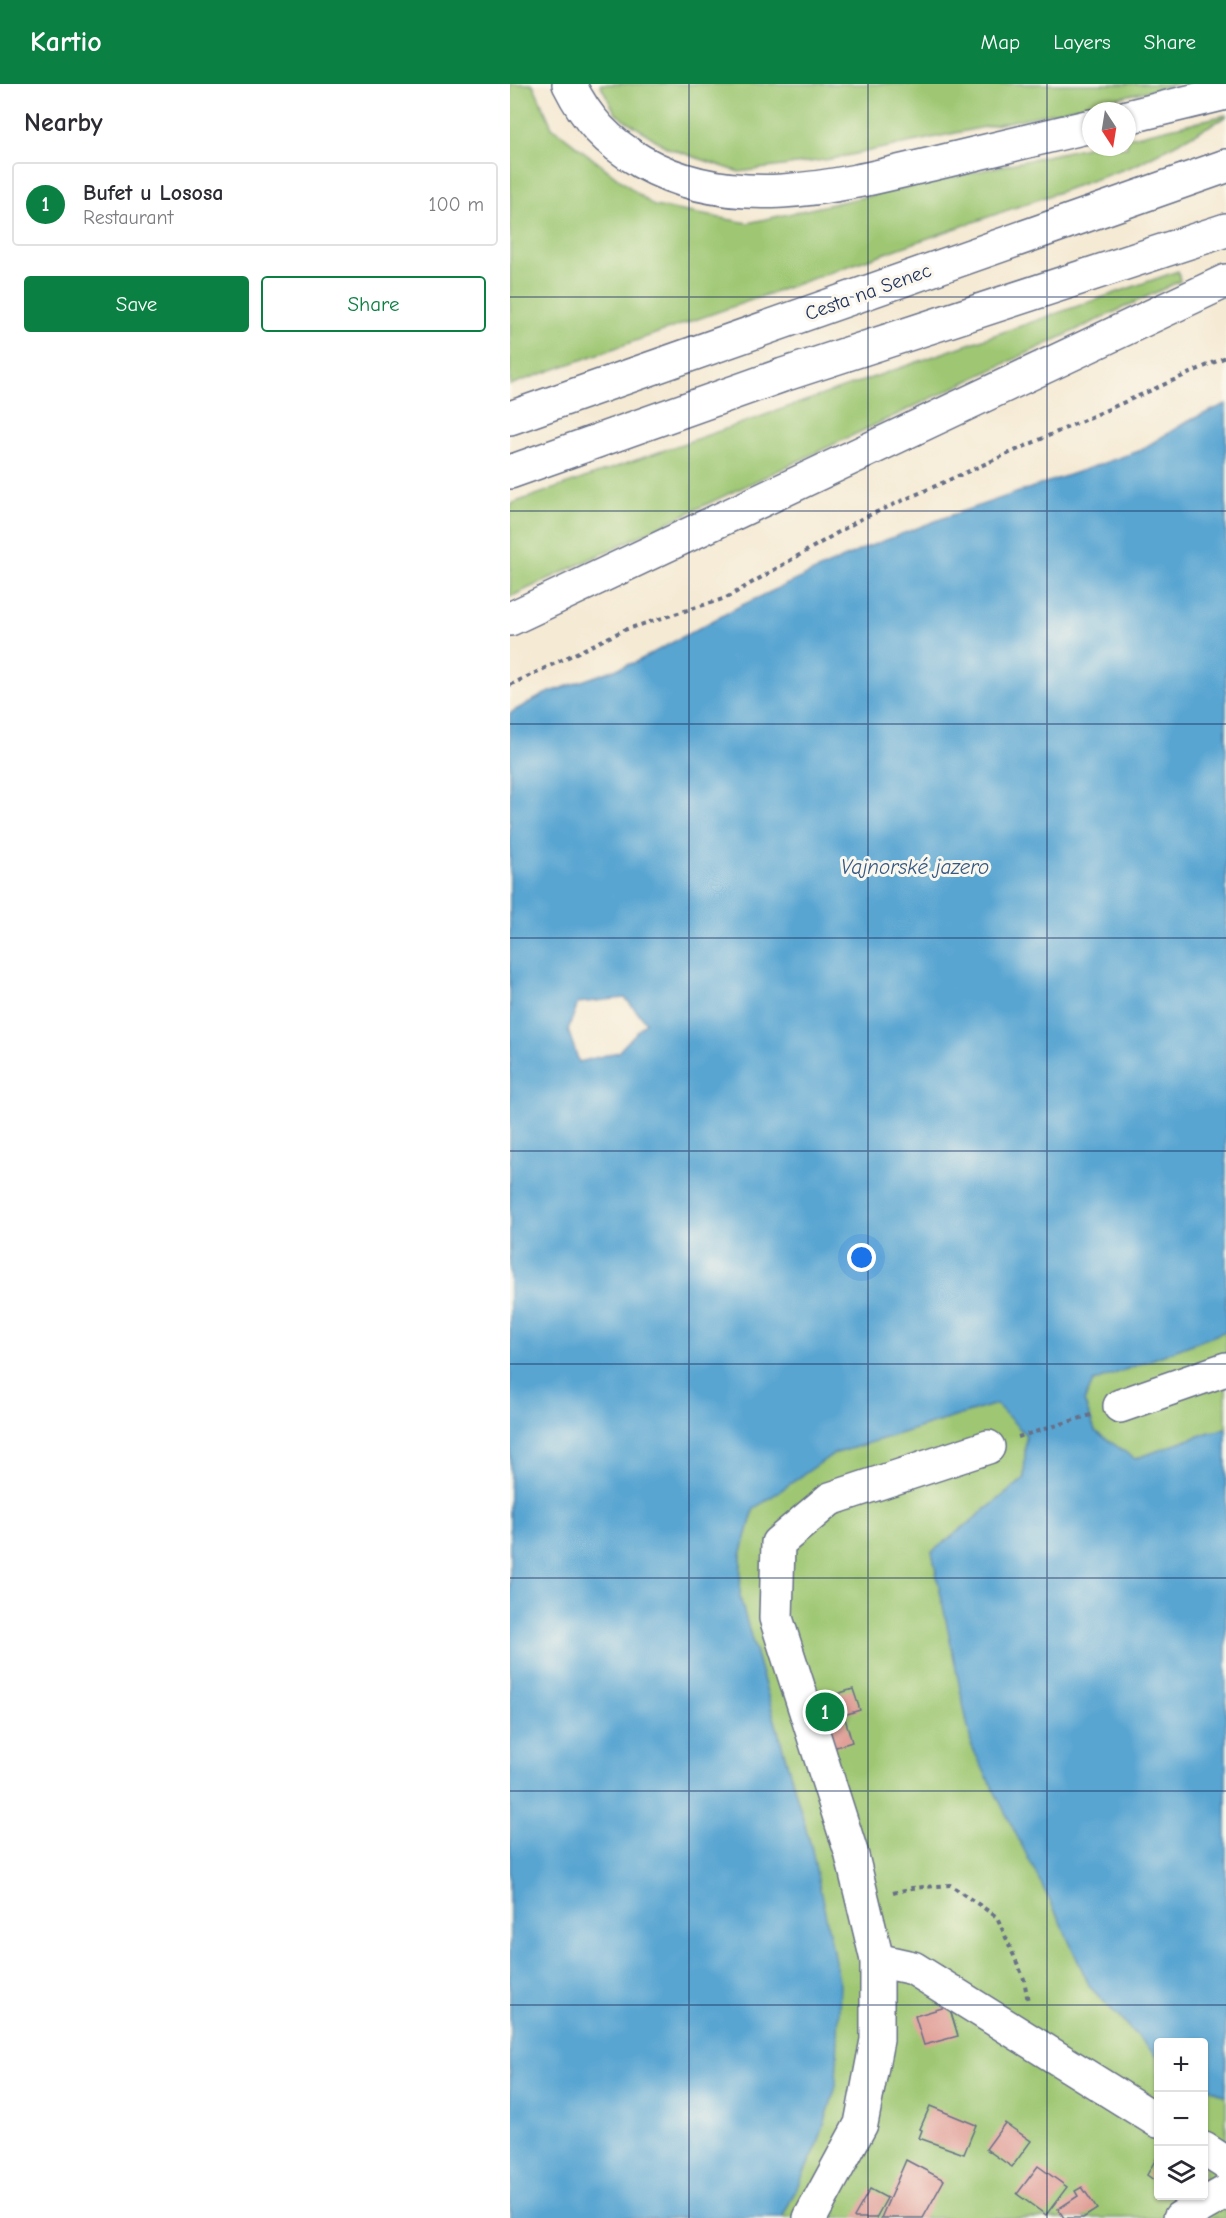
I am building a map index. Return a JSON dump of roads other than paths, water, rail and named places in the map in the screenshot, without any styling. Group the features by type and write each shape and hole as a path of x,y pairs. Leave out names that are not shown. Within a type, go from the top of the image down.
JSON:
{"main road":[{"path":"569,84 586,116 623,151 650,167 684,181 744,192 792,191 887,175 1082,128"},
{"path":"1136,115 1226,93"},
{"name":"Cesta na Senec","path":"510,418 1226,165"},
{"path":"510,472 783,375 1226,230"},
{"path":"510,619 1226,281"},
{"path":"1120,1406 1226,1369"},
{"path":"810,2218 861,2124 877,2040 877,1960 851,1852 776,1618 778,1543 830,1499 988,1447"},
{"path":"877,1960 913,1968 1154,2118"},
{"path":"1208,2152 1226,2163"},
{"path":"1180,2218 1226,2192"}],"water":[{"name":"Vajnorské jazero","path":"1226,404 1226,1331 1093,1382 1084,1401 1095,1431 1135,1459 1210,1432 1226,1429 1226,2096 1208,2087 1208,2038 1154,2038 1154,2054 1090,1987 1057,1915 972,1747 932,1552 1024,1479 1026,1435 996,1404 833,1454 754,1509 741,1555 740,1598 812,1850 840,1985 836,2086 818,2144 782,2218 510,2218 510,713 545,694 636,662 740,606 865,548 946,517 1139,451 1188,421","holes":["625,998 646,1022 618,1052 579,1062 568,1030 578,1003"]}],"place":[{"name":"Bufet u Lososa","path":"825,1712"}]}
